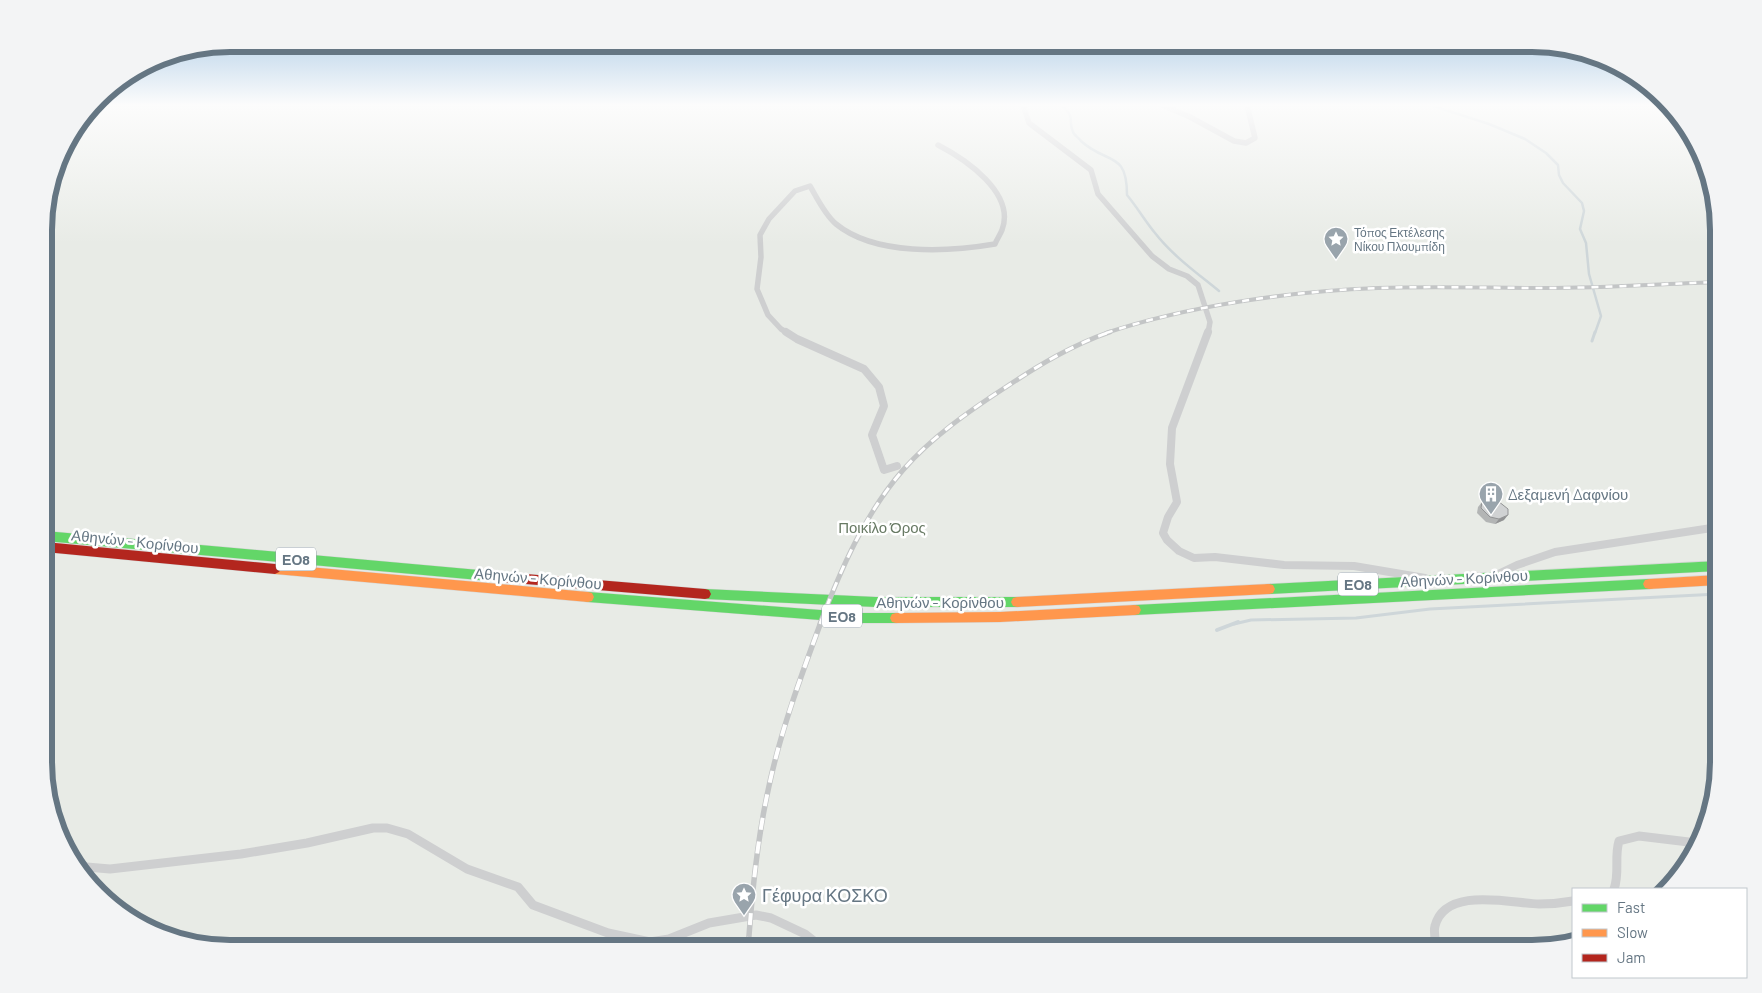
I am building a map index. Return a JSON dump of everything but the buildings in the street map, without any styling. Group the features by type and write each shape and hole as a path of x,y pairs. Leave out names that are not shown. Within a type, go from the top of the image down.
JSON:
{"highway":[{"name":"Αθηνών - Κορίνθου","path":"52,537 692,593 932,604 998,603 1710,566"},
{"name":"Αθηνών - Κορίνθου","path":"52,548 544,594 859,618 1000,617 1710,580"}],"street":[{"path":"897,466 884,470 872,436 884,406 880,387 864,369 797,338 782,329 768,315 758,288 761,258 760,235 769,219 788,198 795,192 810,186 834,223 867,242 887,247 939,249 966,249 995,244 1001,236 1004,219 1003,207 986,177 952,151"},
{"path":"1066,151 1091,170 1098,194 1152,256 1168,269 1187,276 1194,281 1208,312 1210,326 1207,339 1172,428 1170,464 1177,502 1164,525 1162,533 1167,540 1180,551 1194,558 1222,558 1284,565 1354,566 1438,580"},
{"path":"1490,578 1503,570 1554,552 1710,528"},
{"path":"86,867 110,869 241,854 307,843 373,828 387,828 408,834 467,869 518,887 533,905 608,933 641,940"},
{"path":"1614,888 1618,879 1617,850 1619,841 1639,836 1690,842"},
{"path":"1436,940 1435,927 1439,916 1446,909 1464,900 1540,904 1572,902"},
{"path":"663,940 709,923 756,915 771,918 805,934 813,940"}],"green space":[{"name":"Ποικίλο Όρος","path":"71,151 1691,151 1700,173 1706,195 1709,218 1710,763 1706,798 1696,831 1680,862 1657,888 1572,888 1572,936 1544,940 218,940 195,937 162,927 141,917 122,904 97,880 82,862 66,831 54,786 52,763 52,230 56,195 62,173"}],"waterway":[{"path":"1096,151 1119,164 1126,181 1127,195 1162,241 1219,291"},
{"path":"1544,151 1558,165 1559,175 1563,183 1582,203 1584,211 1580,229 1586,243 1589,274 1601,316 1595,333"},
{"path":"1592,341 1595,332"},
{"path":"1234,624 1251,620 1356,618 1430,609 1710,594"},
{"path":"1217,630 1238,622"}],"railway":[{"path":"1106,333 1137,323 1205,308 1311,292 1399,287 1566,288 1709,282"},
{"path":"820,624 836,583 865,524 889,487 914,458 926,446 978,405 1018,379 1069,349 1110,332"},
{"path":"749,940 761,827 769,786 785,724 821,622"}],"traffic: fast":[{"path":"52,537 501,577"},
{"path":"1269,589 1710,566"},
{"path":"1135,610 1649,584"},
{"path":"705,594 876,602 1017,602"},
{"path":"588,597 859,618 896,618"}],"traffic: slow":[{"path":"275,569 588,597"},
{"path":"1649,584 1710,580"},
{"path":"1017,602 1269,589"},
{"path":"896,618 1000,617 1135,610"}],"traffic: jam":[{"path":"52,548 275,569"},
{"path":"501,577 705,594"}],"place":[{"name":"Τόπος Εκτέλεσης Νίκου Πλουμπίδη","path":"1336,260"},
{"name":"Δεξαμενή Δαφνίου","path":"1491,515"},
{"name":"Γέφυρα ΚΟΣΚΟ","path":"744,916"}]}
